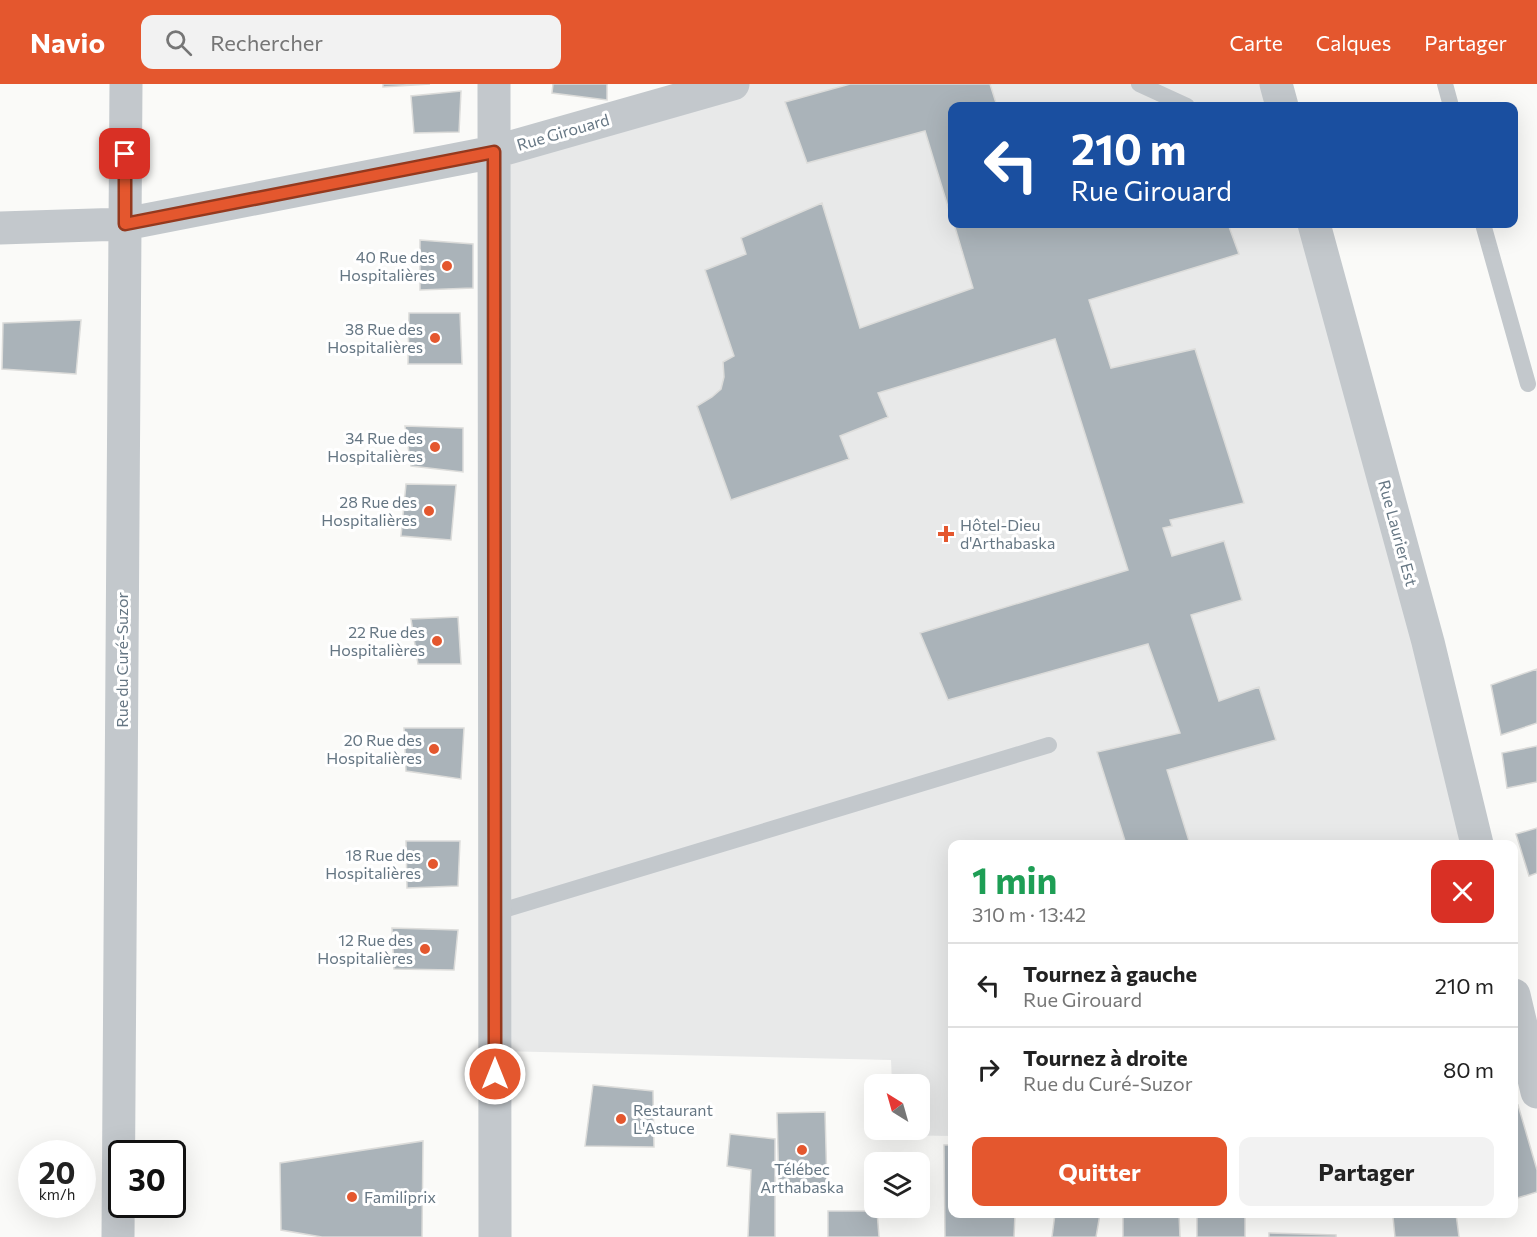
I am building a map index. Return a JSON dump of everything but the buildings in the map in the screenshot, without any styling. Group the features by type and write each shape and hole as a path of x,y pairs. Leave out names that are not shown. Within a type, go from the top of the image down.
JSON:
{"street":[{"name":"Rue du Curé-Suzor","path":"118,1237 126,84"},
{"path":"494,84 495,1237"},
{"name":"Rue Girouard","path":"0,228 125,224 494,152 733,84"},
{"path":"1276,84 1281,102"},
{"name":"Rue Laurier Est","path":"1315,228 1428,642 1476,840"},
{"path":"1518,1012 1537,1092"}],"lane":[{"path":"1139,84 1178,102"},
{"path":"1445,84 1450,102"},
{"path":"1484,228 1528,384"},
{"path":"494,914 1049,745"}],"shaded area":[{"name":"Hôtel-Dieu d'Arthabaska","path":"733,84 1276,84 1281,102 948,102 948,228 1315,228 1483,840 948,840 948,1136 930,1136 930,1074 892,1074 891,1060 495,1051 494,152"}],"place":[{"name":"40 Rue des Hospitalières","path":"447,266"},
{"name":"38 Rue des Hospitalières","path":"435,338"},
{"name":"34 Rue des Hospitalières","path":"435,447"},
{"name":"28 Rue des Hospitalières","path":"429,511"},
{"name":"Hôtel-Dieu d'Arthabaska","path":"946,534"},
{"name":"22 Rue des Hospitalières","path":"437,641"},
{"name":"20 Rue des Hospitalières","path":"434,749"},
{"name":"18 Rue des Hospitalières","path":"433,864"},
{"name":"12 Rue des Hospitalières","path":"425,949"},
{"name":"Restaurant L'Astuce","path":"621,1119"},
{"name":"Télébec Arthabaska","path":"802,1150"},
{"name":"Familiprix","path":"352,1197"}],"route":[{"path":"125,154 125,224 494,152 495,1074"}]}
